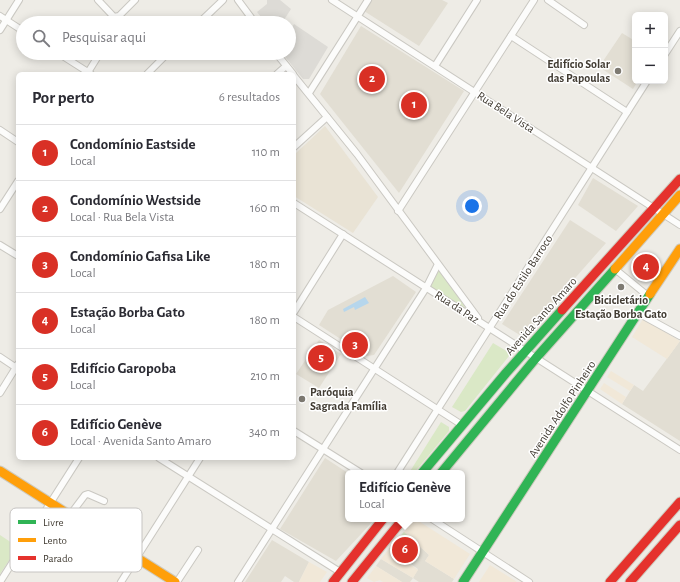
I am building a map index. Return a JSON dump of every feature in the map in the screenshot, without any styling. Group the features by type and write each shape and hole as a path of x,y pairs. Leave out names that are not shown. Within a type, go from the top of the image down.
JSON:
{"main road":[{"name":"Avenida Santo Amaro","path":"424,470 525,351 680,178"},
{"name":"Avenida Santo Amaro","path":"443,470 536,358 680,195"},
{"name":"Avenida Adolfo Pinheiro","path":"463,582 680,249"},
{"path":"462,425 474,433"},
{"path":"0,471 58,508"},
{"path":"610,582 680,502"},
{"path":"333,582 381,522"},
{"path":"352,582 401,522"},
{"path":"630,582 680,525"},
{"path":"142,561 176,582"}],"street":[{"path":"0,30 19,0"},
{"path":"98,0 112,15 119,16 136,0"},
{"path":"206,16 223,0"},
{"path":"238,0 250,16"},
{"name":"Rua Bela Vista","path":"332,0 655,207 680,225"},
{"path":"309,93 368,0"},
{"path":"435,66 477,0"},
{"path":"398,211 534,0"},
{"path":"548,0 584,25"},
{"path":"0,16 16,26"},
{"path":"668,49 680,31"},
{"path":"511,36 627,112"},
{"path":"69,60 87,72"},
{"path":"90,72 96,60"},
{"path":"149,72 161,60"},
{"path":"281,60 291,72"},
{"path":"279,72 286,66"},
{"path":"296,78 309,93 398,211 437,266 482,323"},
{"name":"Rua do Estilo Barroco","path":"399,470 645,84"},
{"path":"296,145 326,117"},
{"path":"0,130 16,141"},
{"path":"0,209 16,184"},
{"name":"Rua da Paz","path":"296,204 680,450"},
{"path":"296,309 343,234"},
{"path":"0,245 16,255"},
{"path":"238,582 322,448 426,288 437,266"},
{"path":"615,269 648,296"},
{"path":"638,313 680,336"},
{"path":"296,318 462,425"},
{"path":"0,357 16,366"},
{"path":"0,393 16,369"},
{"path":"296,432 355,470"},
{"path":"47,508 78,460"},
{"path":"162,460 271,530 340,572"},
{"path":"142,548 199,460"},
{"path":"75,508 85,495 88,494 104,501"},
{"path":"437,522 530,582"},
{"path":"176,582 198,550"},
{"path":"0,582 10,566"},
{"path":"121,582 127,572"}],"shaded area":[{"path":"267,0 280,0 291,9 286,16 260,16 257,12 267,4"},
{"path":"372,0 442,0 448,3 419,46 364,11"},
{"path":"296,25 328,47 309,79 303,79 288,60 296,60"},
{"path":"361,26 464,91 399,193 320,94"},
{"path":"622,33 632,39 632,84 636,84 633,89 599,67"},
{"path":"325,126 378,197 353,233 296,197 296,153"},
{"path":"593,178 638,206 616,231 578,205"},
{"path":"570,220 606,243 523,337 502,324"},
{"path":"393,276 416,292 374,355 367,356 319,325 328,310"},
{"path":"643,319 680,341 667,359 632,337"},
{"path":"319,340 341,354 319,388 296,374"},
{"path":"680,341 680,441 622,404 634,385 643,391"},
{"path":"611,371 634,385 630,391 607,377"},
{"path":"604,383 626,397 622,404 600,389"},
{"path":"325,458 345,471 345,522 372,522 336,561 280,529"},
{"path":"412,522 420,522 470,554 454,579 425,561 429,555 404,532"},
{"path":"404,532 429,555 425,561 454,579 452,582 419,582 413,578 418,569 389,549"},
{"path":"272,540 309,562 299,582 294,582 285,576 281,582 245,582"},
{"path":"389,549 418,570 413,578 381,559"},
{"path":"381,559 413,578 410,582 402,582 376,566"},
{"path":"309,562 327,572 320,582 299,582"},
{"path":"490,565 517,582 479,582"},
{"path":"376,566 402,582 383,582 380,580 374,582 367,578"}],"green space":[{"path":"438,268 470,314 428,287"},
{"path":"493,343 508,352 509,356 465,411 461,412 452,407"},
{"path":"441,422 449,427 449,431 416,470 411,470"},
{"path":"404,532 407,535 391,550 389,549"},
{"path":"0,535 10,542 10,559 0,574"}],"water":[{"path":"365,297 369,303 355,310 354,307 344,312 343,309"}],"traffic: fast":[{"path":"443,470 536,358 615,269"},
{"path":"463,582 650,294"},
{"path":"425,470 506,373 562,310"}],"traffic: slow":[{"path":"615,269 680,195"},
{"path":"650,294 680,249"},
{"path":"0,471 58,508"},
{"path":"142,561 175,582"}],"traffic: jam":[{"path":"562,310 680,179"},
{"path":"610,582 680,502"},
{"path":"333,582 381,522"},
{"path":"352,582 401,522"},
{"path":"630,582 680,525"}],"place":[{"name":"Edifício Solar das Papoulas","path":"618,71"},
{"name":"Condomínio Westside","path":"372,79"},
{"name":"Condomínio Eastside","path":"414,105"},
{"name":"Estação Borba Gato","path":"646,267"},
{"name":"Bicicletário Estação Borba Gato","path":"621,287"},
{"name":"Condomínio Gafisa Like","path":"355,345"},
{"name":"Edifício Garopoba","path":"321,358"},
{"name":"Paróquia Sagrada Família","path":"302,399"},
{"name":"Edifício Genève","path":"405,550"}]}
